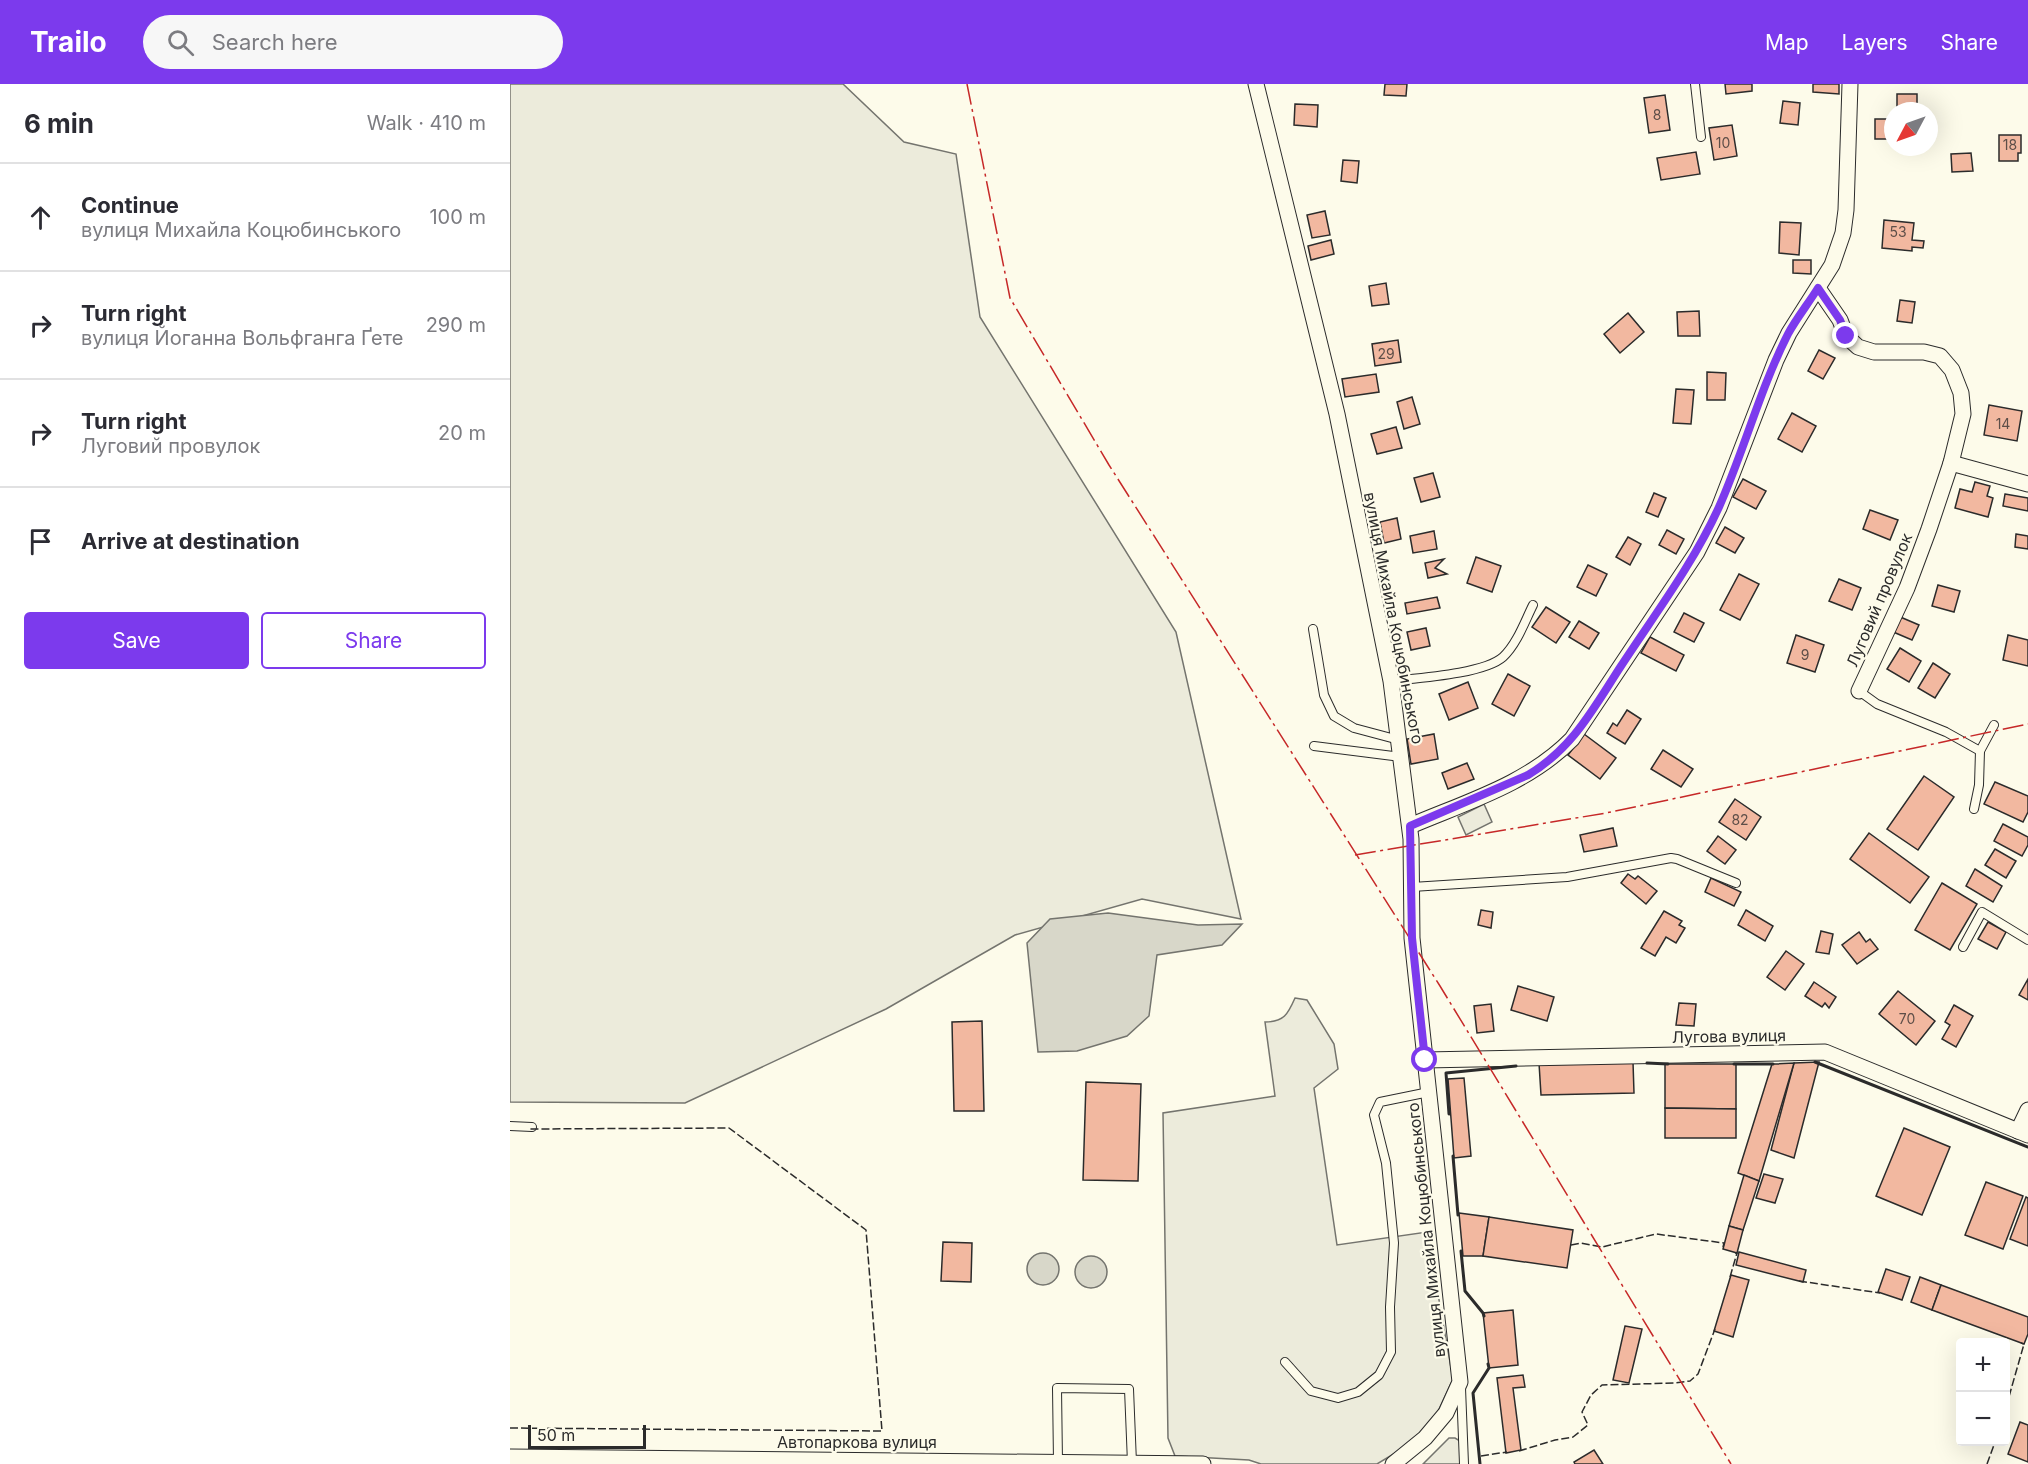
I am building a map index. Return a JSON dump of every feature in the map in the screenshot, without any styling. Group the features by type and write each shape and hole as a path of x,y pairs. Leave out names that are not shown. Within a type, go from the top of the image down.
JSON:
{"street":[{"name":"вулиця Михайла Коцюбинського","path":"1256,84 1337,414 1391,681 1410,826 1412,938 1460,1382"},
{"path":"1410,826 1528,775 1544,765 1572,740 1697,552 1735,468 1776,360 1789,333 1832,265 1843,233 1846,210 1850,84"},
{"name":"Луговий провулок","path":"1818,288 1840,320 1846,336 1858,347 1874,352 1924,352 1940,356 1952,370 1961,393 1963,414 1951,462 1907,588 1859,691"},
{"path":"1951,462 2028,484"},
{"name":"Лугова вулиця","path":"1425,1060 1826,1052 2023,1133 2028,1110"},
{"path":"1393,1464 1425,1438 1446,1413 1460,1382"},
{"name":"Автопаркова вулиця","path":"510,1457 1203,1464"}],"lane":[{"path":"1695,84 1701,137"},
{"path":"1391,681 1490,665 1502,658 1510,649 1533,605"},
{"path":"1313,629 1324,695 1334,716 1354,728 1400,740"},
{"name":"Луговий провулок","path":"1859,691 1877,704 1946,732 1980,751"},
{"path":"1974,809 1979,785 1980,751 1994,725"},
{"path":"1314,746 1402,757"},
{"path":"1412,887 1567,877 1671,858 1736,883"},
{"path":"1963,947 1982,912 2028,940"},
{"path":"1285,1362 1311,1391 1338,1398 1358,1392 1379,1375 1387,1360 1391,1352 1390,1307 1394,1243 1386,1163 1374,1115 1380,1102 1429,1092"},
{"path":"510,1126 532,1127"},
{"path":"1460,1382 1464,1464"},
{"path":"1058,1462 1057,1388 1129,1389 1132,1463"}],"shaded area":[{"path":"510,84 843,84 904,142 956,154 980,317 1176,632 1241,919 1142,899 1015,935 886,1009 685,1103 510,1102"},
{"path":"1484,804 1492,822 1466,835 1458,817"},
{"path":"1108,913 1198,925 1242,924 1222,945 1157,955 1149,1016 1127,1036 1077,1051 1038,1052 1027,943 1050,919"},
{"path":"1295,998 1307,1000 1334,1044 1338,1069 1314,1088 1337,1245 1427,1232 1453,1379 1433,1422 1407,1446 1377,1464 1261,1464 1249,1460 1175,1456 1168,1438 1163,1113 1275,1096 1265,1022 1281,1019"},
{"path":"1043,1253 1054,1258 1059,1269 1054,1280 1043,1285 1032,1280 1027,1269 1032,1258"},
{"path":"1091,1256 1102,1261 1107,1272 1102,1283 1091,1288 1080,1283 1075,1272 1080,1261"},
{"path":"1449,1438 1460,1441 1461,1464 1423,1464"}],"building":[{"path":"1385,84 1407,84 1406,96 1384,95"},
{"path":"1725,84 1752,84 1752,91 1726,94"},
{"path":"1813,84 1839,84 1839,94 1813,92"},
{"path":"1897,94 1917,94 1917,102 1897,102"},
{"path":"1665,95 1670,130 1649,133 1644,98"},
{"path":"1783,101 1800,103 1798,125 1780,123"},
{"path":"1295,104 1318,105 1317,127 1294,125"},
{"path":"1875,119 1884,119 1884,139 1875,139"},
{"path":"1732,125 1737,156 1714,160 1709,128"},
{"path":"1999,135 2021,135 2021,153 2018,153 2018,161 1999,161"},
{"path":"1696,152 1700,174 1661,180 1657,158"},
{"path":"1971,153 1973,171 1952,172 1951,154"},
{"path":"1343,160 1359,161 1357,183 1341,181"},
{"path":"1325,211 1330,235 1312,238 1307,215"},
{"path":"1884,220 1914,223 1912,240 1924,241 1923,248 1912,247 1912,251 1882,248"},
{"path":"1780,222 1801,223 1799,255 1779,253"},
{"path":"1331,240 1334,254 1311,260 1308,246"},
{"path":"1793,260 1811,260 1811,274 1793,273"},
{"path":"1386,283 1389,304 1372,306 1369,286"},
{"path":"1900,300 1915,302 1912,323 1897,321"},
{"path":"1699,311 1700,336 1678,336 1677,312"},
{"path":"1628,313 1644,332 1620,353 1604,334"},
{"path":"1398,340 1401,362 1375,366 1372,344"},
{"path":"1819,350 1835,358 1823,379 1808,371"},
{"path":"1707,372 1726,373 1725,400 1707,400"},
{"path":"1376,374 1379,392 1345,397 1342,379"},
{"path":"1676,389 1694,390 1691,424 1673,423"},
{"path":"1412,397 1420,424 1404,429 1397,402"},
{"path":"1989,405 2022,411 2017,441 1984,435"},
{"path":"1792,413 1816,426 1802,452 1778,439"},
{"path":"1396,427 1402,448 1377,454 1371,434"},
{"path":"1433,473 1440,497 1421,502 1414,478"},
{"path":"1743,479 1766,491 1756,509 1733,497"},
{"path":"1975,482 1990,486 1987,496 1993,498 1988,517 1955,508 1960,489 1972,492"},
{"path":"1654,493 1666,498 1658,517 1646,512"},
{"path":"2005,494 2028,498 2028,511 2003,506"},
{"path":"1870,510 1898,520 1890,540 1863,529"},
{"path":"1397,518 1401,539 1384,543 1380,522"},
{"path":"1725,527 1744,538 1735,553 1716,543"},
{"path":"1667,530 1684,539 1676,554 1659,545"},
{"path":"1434,531 1437,549 1413,553 1410,536"},
{"path":"2016,534 2028,536 2028,549 2015,547"},
{"path":"1628,537 1641,544 1630,565 1616,557"},
{"path":"1476,557 1501,566 1492,592 1467,583"},
{"path":"1444,559 1435,568 1447,574 1428,578 1425,563"},
{"path":"1588,565 1607,574 1596,596 1577,587"},
{"path":"1739,574 1759,584 1740,620 1720,610"},
{"path":"1839,579 1861,588 1852,610 1829,601"},
{"path":"1938,585 1960,591 1954,612 1932,606"},
{"path":"1437,597 1440,608 1407,614 1405,603"},
{"path":"1546,607 1570,622 1556,643 1532,627"},
{"path":"1684,613 1704,623 1694,642 1674,632"},
{"path":"1898,616 1919,625 1912,640 1891,631"},
{"path":"1579,621 1599,633 1589,649 1569,637"},
{"path":"1426,628 1430,646 1411,650 1407,632"},
{"path":"1796,635 1824,645 1815,672 1787,663"},
{"path":"2008,635 2028,640 2028,666 2003,660"},
{"path":"1650,637 1684,655 1676,671 1641,653"},
{"path":"1900,648 1921,661 1909,682 1887,669"},
{"path":"1933,663 1950,674 1935,698 1918,688"},
{"path":"1508,674 1530,686 1514,716 1492,704"},
{"path":"1468,682 1478,708 1449,720 1439,694"},
{"path":"1627,710 1641,719 1625,744 1607,733 1613,723 1617,726"},
{"path":"1434,734 1438,759 1411,764 1407,739"},
{"path":"1584,734 1616,758 1600,779 1568,755"},
{"path":"1663,750 1693,769 1681,787 1651,769"},
{"path":"1467,763 1474,779 1448,789 1442,773"},
{"path":"1924,776 1954,797 1918,850 1887,829"},
{"path":"1995,782 2028,796 2028,812 2023,822 1984,804"},
{"path":"1735,799 1761,817 1746,840 1719,822"},
{"path":"2003,824 2028,837 2028,845 2022,856 1994,841"},
{"path":"1613,828 1617,846 1584,852 1580,835"},
{"path":"1869,833 1929,877 1910,903 1850,859"},
{"path":"1718,836 1736,850 1725,864 1707,851"},
{"path":"1995,849 2016,861 2006,878 1985,865"},
{"path":"1975,869 2002,886 1993,902 1966,886"},
{"path":"1628,874 1635,879 1638,876 1657,891 1646,904 1621,883"},
{"path":"1711,878 1741,892 1734,906 1705,892"},
{"path":"1942,883 1977,904 1950,950 1915,930"},
{"path":"1481,910 1493,912 1491,928 1478,925"},
{"path":"1746,910 1773,926 1765,941 1738,925"},
{"path":"1664,911 1682,921 1679,925 1685,928 1676,943 1666,937 1655,956 1641,948"},
{"path":"1988,922 2006,932 1997,949 1978,939"},
{"path":"1821,931 1833,934 1829,954 1816,952"},
{"path":"1859,932 1866,942 1870,939 1878,949 1857,964 1842,945"},
{"path":"1786,951 1804,964 1785,990 1767,977"},
{"path":"2028,979 2028,1000 2019,995"},
{"path":"1814,982 1836,997 1829,1008 1825,1003 1822,1007 1805,996"},
{"path":"1518,986 1554,997 1547,1021 1511,1010"},
{"path":"1898,991 1935,1021 1916,1045 1879,1014"},
{"path":"1679,1003 1696,1004 1694,1026 1676,1025"},
{"path":"1491,1004 1494,1031 1477,1033 1474,1006"},
{"path":"1954,1005 1973,1016 1956,1047 1942,1039 1950,1025 1945,1022"},
{"path":"982,1021 984,1111 954,1111 952,1022"},
{"path":"1633,1062 1634,1093 1541,1095 1539,1063"},
{"path":"1819,1062 1794,1158 1771,1150 1794,1063"},
{"path":"1794,1063 1759,1181 1738,1173 1772,1064"},
{"path":"1665,1064 1736,1064 1736,1109 1665,1108"},
{"path":"1464,1078 1471,1156 1454,1158 1448,1079"},
{"path":"1086,1082 1141,1084 1138,1181 1083,1180"},
{"path":"1665,1108 1736,1109 1736,1138 1665,1138"},
{"path":"1904,1128 1950,1147 1922,1215 1876,1196"},
{"path":"1764,1174 1783,1179 1775,1203 1756,1198"},
{"path":"1744,1175 1759,1181 1743,1230 1729,1226"},
{"path":"1986,1182 2023,1196 2003,1249 1965,1235"},
{"path":"2026,1197 2028,1198 2028,1246 2010,1239"},
{"path":"1459,1213 1489,1217 1483,1256 1463,1256"},
{"path":"1489,1217 1573,1230 1567,1268 1483,1256"},
{"path":"1729,1226 1743,1230 1737,1253 1723,1249"},
{"path":"943,1242 972,1243 971,1282 941,1281"},
{"path":"1739,1252 1806,1270 1803,1282 1736,1265"},
{"path":"1886,1269 1910,1277 1902,1300 1878,1292"},
{"path":"1731,1275 1749,1280 1733,1337 1714,1331"},
{"path":"1920,1277 1941,1285 1932,1310 1911,1302"},
{"path":"1941,1285 2028,1317 2028,1334 2024,1344 1932,1310"},
{"path":"1513,1310 1518,1365 1489,1368 1483,1313"},
{"path":"1625,1326 1642,1329 1629,1383 1613,1380"},
{"path":"1523,1375 1525,1387 1513,1388 1521,1450 1506,1453 1497,1378"},
{"path":"2020,1422 2028,1425 2028,1462 2008,1454"},
{"path":"1594,1450 1603,1464 1575,1464 1574,1462"}],"fence":[{"path":"510,1428 882,1431 866,1230 729,1128 529,1129"},
{"path":"1571,1245 1581,1243 1602,1247 1656,1234 1724,1243 1723,1247"},
{"path":"1730,1277 1737,1253 1735,1253"},
{"path":"1799,1281 1880,1293"},
{"path":"1519,1451 1573,1437 1588,1425 1582,1412 1591,1395 1602,1385 1690,1381 1698,1374 1715,1329"},
{"path":"2010,1393 2024,1344 2021,1343"},
{"path":"1987,1464 1994,1446"},
{"path":"1481,1456 1507,1452"}],"wall":[{"path":"1815,1062 2028,1147"},
{"path":"1647,1063 1668,1064"},
{"path":"1734,1064 1773,1064"},
{"path":"1449,1114 1446,1073 1516,1066"},
{"path":"1453,1156 1458,1215"},
{"path":"1461,1251 1465,1291 1484,1316"},
{"path":"1480,1464 1473,1393 1489,1368 1488,1364"}],"power":[{"path":"967,84 1010,298 1109,465 1440,986 1731,1464"},
{"path":"1355,855 1606,813 2028,724"}],"route":[{"path":"1425,1060 1412,938 1410,826 1528,775 1544,765 1572,740 1697,552 1719,508 1744,448 1776,360 1789,333 1818,288 1840,320 1846,336"}]}
